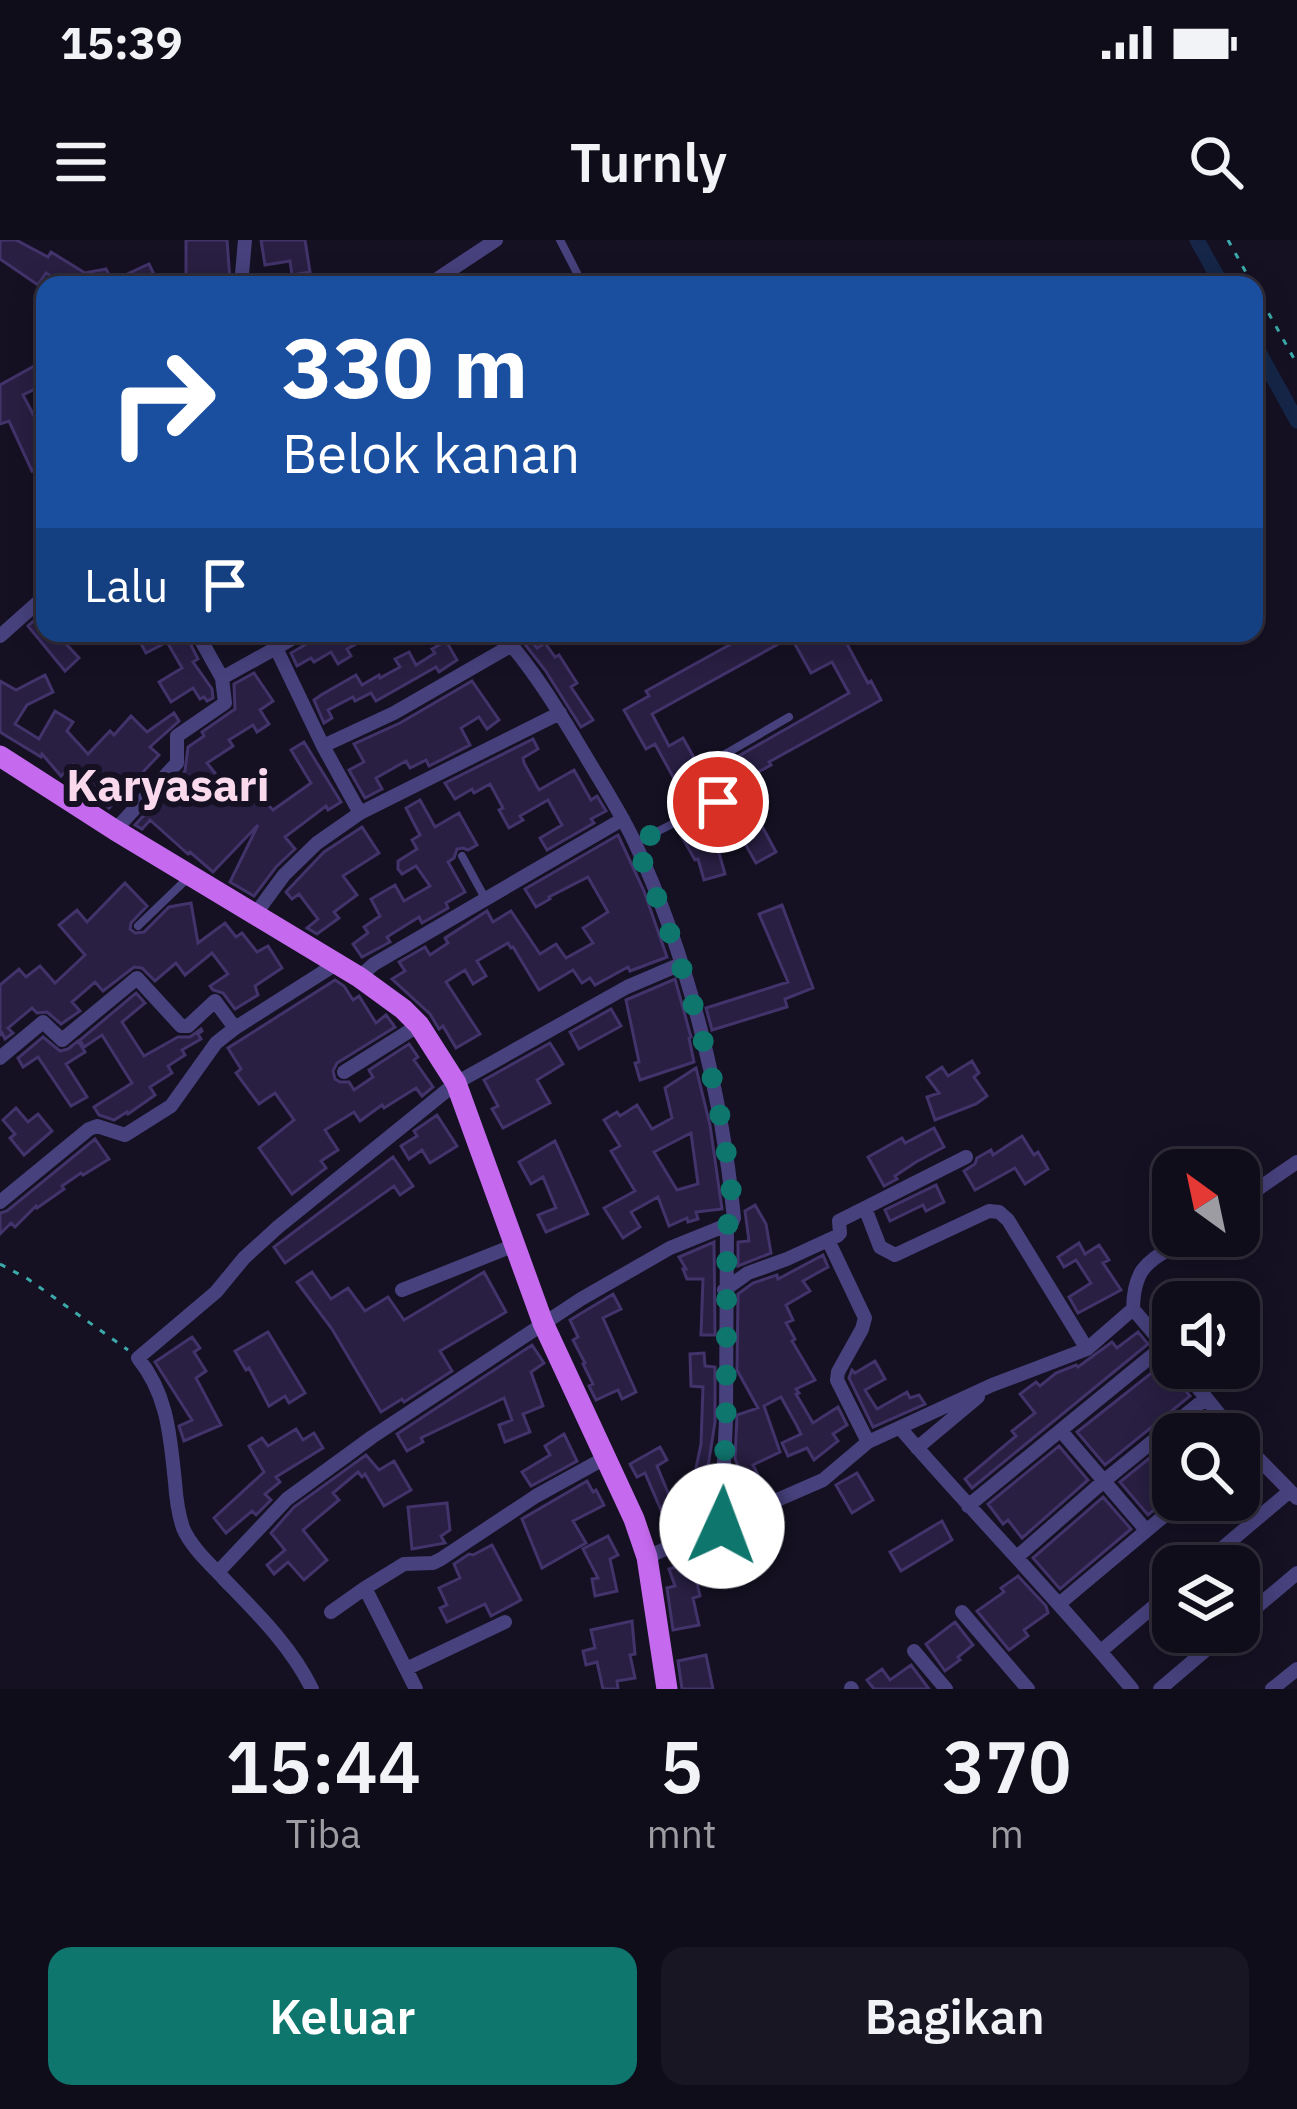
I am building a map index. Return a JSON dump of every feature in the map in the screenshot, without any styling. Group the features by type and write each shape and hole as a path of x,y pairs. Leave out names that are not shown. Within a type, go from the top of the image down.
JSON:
{"main road":[{"path":"0,756 359,976 419,1025 456,1083 543,1323 634,1520 647,1557 667,1689"}],"street":[{"path":"243,276 245,240"},
{"path":"442,276 496,240"},
{"path":"0,636 36,604"},
{"path":"115,830 178,764 177,736 224,705 222,678 202,642"},
{"path":"222,678 287,642"},
{"path":"323,746 408,705 502,642"},
{"path":"218,1572 276,1509 308,1483 543,1323 670,1248 727,1225 734,1217 725,1137 681,964 635,843 560,712 509,642"},
{"path":"276,649 359,813"},
{"path":"256,913 284,875 317,843 359,813 560,712"},
{"path":"359,976 623,819"},
{"path":"0,1202 89,1129 97,1126 124,1135 166,1110 216,1043 336,964"},
{"path":"312,1689 284,1644 191,1541 182,1523 166,1412 158,1386 138,1358 204,1304 278,1227 456,1083 627,987 681,964"},
{"path":"0,1058 43,1022 62,1040 137,978 181,1026 215,1001 235,1028"},
{"path":"344,1072 419,1025"},
{"path":"724,1290 748,1273 828,1240 840,1233 839,1221 966,1157"},
{"path":"1260,1188 1297,1162"},
{"path":"865,1208 880,1247 895,1255 989,1211 1004,1215 1087,1349"},
{"path":"722,1526 727,1225"},
{"path":"828,1240 865,1318 837,1380 868,1442"},
{"path":"402,1290 515,1245"},
{"path":"1152,1331 1133,1309 1134,1283 1139,1272 1160,1257"},
{"path":"647,1557 823,1480 868,1442 992,1384 1087,1349 1133,1309"},
{"path":"968,1506 1152,1364"},
{"path":"917,1448 992,1384"},
{"path":"1198,1389 1216,1413"},
{"path":"1017,1557 1205,1399"},
{"path":"900,1428 1132,1689"},
{"path":"1061,1431 1146,1530"},
{"path":"331,1612 404,1564 441,1559 532,1498 605,1458"},
{"path":"1229,1545 1293,1494 1260,1463"},
{"path":"1059,1604 1157,1521"},
{"path":"1260,1604 1297,1573"},
{"path":"365,1588 416,1689"},
{"path":"1101,1651 1152,1608"},
{"path":"962,1612 1028,1689"},
{"path":"406,1669 505,1622"},
{"path":"914,1651 946,1689"},
{"path":"1160,1689 1202,1653"},
{"path":"1272,1689 1297,1669"}],"lane":[{"path":"560,240 577,273"},
{"path":"635,843 722,799 724,793 712,766 715,760 789,717"},
{"path":"462,856 486,899"},
{"path":"138,926 191,875"}],"path":[{"path":"1228,240 1248,276"},
{"path":"1263,304 1297,364"},
{"path":"0,1264 138,1358"}],"building":[{"path":"0,240 16,240 48,257 51,252 85,273 106,269 110,276 46,273 36,276 36,284 0,259"},
{"path":"186,240 227,240 230,276 186,276"},
{"path":"261,240 305,240 310,272 292,275 290,261 265,265"},
{"path":"149,264 155,276 123,276"},
{"path":"36,365 36,388 23,395 36,415 36,469 32,471 9,421 0,424 0,385"},
{"path":"41,642 64,642 79,658 65,671"},
{"path":"140,642 167,642 146,653"},
{"path":"167,642 190,642 198,659 193,662 213,698 200,699 193,688 171,702 159,682 182,668"},
{"path":"360,642 347,649 351,656 338,664 331,652 297,666 291,653 308,643"},
{"path":"447,642 457,660 376,701 371,693 355,701 353,697 328,710 332,718 324,723 314,700 321,695 356,675 362,685 380,678 400,667 395,659 409,652 416,665 435,653 432,649"},
{"path":"523,642 533,642 537,648 545,643 555,657 559,655 577,683 571,687 593,720 581,727"},
{"path":"735,642 782,642 652,714 669,746 683,738 707,781 683,795 655,744 646,749 624,710 649,696 646,691"},
{"path":"794,642 846,642 881,700 731,787 721,766 849,693 832,662 811,673"},
{"path":"254,673 273,701 260,710 269,724 257,732 253,725 229,740 233,746 207,763 216,779 235,800 250,786 273,810 311,783 291,750 304,742 341,802 328,810 326,806 285,837 295,849 254,896 230,882 258,825 213,872 150,820 142,829 135,825 185,771 188,747 235,709 234,684"},
{"path":"45,675 53,692 27,705 15,724 39,739 55,711 73,722 67,731 88,754 131,716 147,732 174,713 179,721 150,747 159,755 109,808 95,798 100,791 73,765 61,776 42,754 0,732 0,681 16,690"},
{"path":"472,681 499,720 487,729 479,717 461,728 470,745 429,766 426,760 410,768 406,761 376,778 382,789 365,798 349,770 364,762 354,744"},
{"path":"533,739 538,749 523,758 539,790 574,770 591,800 597,796 606,811 547,850 540,838 562,825 548,800 509,828 490,784 455,799 445,783"},
{"path":"744,793 776,852 756,863 743,840 719,853 725,874 704,880 698,859 678,830 725,809 730,800"},
{"path":"420,800 435,827 459,813 477,845 457,849 448,862 465,892 446,903 448,908 422,923 419,917 387,937 390,942 362,957 353,944 368,933 364,927 380,916 371,899 395,885 404,901 430,886 416,866 402,874 398,869 398,861 417,849 412,840 420,835 406,808"},
{"path":"362,827 379,853 343,876 357,895 334,912 339,918 317,934 307,928 318,919 299,894 292,899 286,892 324,852"},
{"path":"618,835 667,957 630,971 628,967 595,985 590,978 582,983 573,970 539,990 508,943 477,961 486,976 473,984 465,970 446,982 480,1034 456,1048 443,1026 439,1029 430,1014 392,979 405,971 399,962 425,947 430,955 448,943 445,938 487,911 493,922 511,911 540,954 556,944 566,958 593,943 583,928 608,912 588,877 536,907 525,889"},
{"path":"125,883 147,906 131,923 135,933 144,932 169,907 191,903 198,943 225,923 236,937 242,933 257,952 268,946 282,968 255,986 258,995 235,1009 223,993 210,986 228,974 212,953 185,975 176,963 155,981 142,968 134,967 103,991 95,982 72,1002 80,1011 61,1024 47,1012 32,1008 8,1028 13,1033 5,1039 0,1035 0,985 19,969 26,977 40,966 55,983 85,955 59,925 77,910 87,922"},
{"path":"782,905 813,988 785,999 787,1007 712,1030 706,1008 788,982 759,914"},
{"path":"675,979 694,1062 640,1080 626,1000"},
{"path":"335,980 353,1000 359,996 376,1023 386,1015 395,1027 337,1063 335,1079 349,1082 354,1090 373,1077 369,1070 409,1044 433,1087 422,1096 416,1088 360,1121 354,1112 325,1130 338,1150 321,1161 326,1168 292,1194 259,1148 294,1120 275,1093 259,1104 236,1073 241,1069 228,1048"},
{"path":"136,993 145,1003 122,1022 144,1056 201,1029 201,1039 182,1050 185,1055 168,1066 172,1073 150,1087 155,1095 114,1120 99,1115 94,1107 132,1083 102,1035 84,1047 80,1040"},
{"path":"611,1009 621,1026 579,1049 570,1032"},
{"path":"43,1037 60,1051 78,1041 85,1052 66,1064 87,1097 71,1106 38,1057 23,1067 18,1058"},
{"path":"550,1043 563,1064 537,1080 550,1103 503,1128 484,1080"},
{"path":"972,1061 979,1073 974,1077 987,1096 935,1120 927,1097 939,1093 927,1077 942,1067 948,1076"},
{"path":"696,1068 722,1209 696,1212 698,1219 669,1226 658,1197 631,1212 640,1227 623,1238 604,1208 635,1191 611,1151 620,1146 604,1120 637,1105 652,1129 672,1118 665,1088","holes":["691,1133 698,1184 677,1190 654,1152"]},
{"path":"16,1108 28,1122 38,1114 52,1131 24,1155 3,1120"},
{"path":"437,1115 457,1146 430,1163 422,1150 409,1159 401,1146"},
{"path":"934,1128 944,1147 884,1186 868,1157 902,1138 905,1143"},
{"path":"1022,1136 1048,1169 1025,1184 1015,1168 975,1190 964,1171 977,1158 991,1150 993,1155"},
{"path":"95,1139 109,1159 62,1186 15,1227 11,1223 0,1234 0,1213"},
{"path":"555,1141 588,1214 546,1232 538,1215 556,1208 543,1177 531,1184 519,1162"},
{"path":"393,1157 413,1186 400,1195 394,1186 285,1263 274,1247"},
{"path":"936,1185 944,1202 926,1211 923,1205 890,1221 885,1210"},
{"path":"755,1205 766,1224 771,1253 738,1266 738,1242 749,1241 745,1211"},
{"path":"714,1242 715,1335 701,1335 703,1279 687,1279 679,1257"},
{"path":"1079,1243 1085,1254 1099,1245 1109,1260 1103,1263 1121,1290 1078,1313 1069,1297 1091,1283 1076,1260 1064,1267 1058,1257"},
{"path":"823,1255 828,1267 803,1281 810,1291 786,1305 793,1320 786,1323 792,1341 815,1380 796,1389 796,1394 813,1423 838,1407 847,1425 833,1434 838,1441 814,1460 807,1448 788,1456 782,1443 801,1434 781,1397 764,1406 780,1452 753,1465 766,1491 739,1504 734,1493 734,1480 743,1476 735,1459 737,1415 758,1408 737,1370 738,1294 753,1283 777,1275 778,1279"},
{"path":"312,1272 331,1299 348,1288 365,1311 388,1297 404,1320 484,1272 506,1312 440,1351 452,1371 381,1412 332,1329 297,1282"},
{"path":"613,1294 621,1309 603,1318 636,1392 622,1399 618,1390 596,1400 570,1320"},
{"path":"268,1332 305,1393 289,1403 285,1396 269,1406 235,1351"},
{"path":"1138,1332 1148,1344 972,1488 965,1479 1016,1436 1012,1431 1035,1413 1020,1394 1036,1382 1040,1386 1056,1373 1078,1367 1112,1342 1117,1348"},
{"path":"192,1337 200,1348 194,1352 206,1371 196,1378 221,1425 184,1441 179,1426 192,1420 155,1362"},
{"path":"532,1345 544,1363 531,1372 543,1406 523,1414 530,1432 505,1442 499,1425 512,1420 504,1398 421,1438 423,1442 407,1451 397,1434"},
{"path":"704,1353 705,1366 715,1367 715,1422 707,1473 696,1468 703,1387 691,1386 690,1354"},
{"path":"875,1361 885,1379 865,1390 877,1409 907,1392 910,1398 919,1395 925,1404 873,1427 849,1378 852,1370 855,1373"},
{"path":"1152,1373 1152,1389 1184,1389 1190,1396 1169,1413 1152,1413 1152,1427 1105,1465 1077,1432"},
{"path":"296,1429 303,1440 314,1433 323,1448 276,1477 280,1482 265,1494 271,1500 226,1533 214,1518 264,1472 249,1446 262,1438 268,1446"},
{"path":"564,1434 577,1461 531,1486 522,1472 550,1455 545,1446"},
{"path":"1059,1446 1088,1480 1022,1538 988,1504"},
{"path":"660,1447 667,1460 657,1466 676,1512 664,1517 645,1473 637,1477 630,1464"},
{"path":"366,1455 379,1470 394,1461 411,1490 384,1506 365,1474 362,1477 358,1472 333,1493 339,1500 303,1530 327,1560 304,1580 288,1562 274,1574 267,1565 285,1550 271,1533 294,1507"},
{"path":"1152,1456 1152,1512 1148,1515 1120,1482"},
{"path":"857,1473 873,1500 852,1513 836,1485"},
{"path":"587,1481 604,1505 573,1521 586,1543 542,1568 522,1519"},
{"path":"1103,1497 1131,1529 1060,1589 1033,1558"},
{"path":"447,1503 450,1530 441,1536 445,1543 412,1549 408,1507"},
{"path":"942,1521 952,1540 901,1571 890,1552"},
{"path":"608,1536 618,1555 610,1559 617,1591 595,1596 592,1579 598,1578 583,1549"},
{"path":"492,1545 521,1600 491,1616 485,1604 447,1622 440,1608 447,1605 439,1588 460,1578 454,1564"},
{"path":"692,1562 700,1596 693,1598 699,1625 673,1630 667,1588 675,1586 669,1569"},
{"path":"1018,1576 1048,1613 1024,1630 1028,1636 1009,1650 977,1611"},
{"path":"632,1621 635,1654 630,1655 635,1678 617,1681 618,1689 603,1689 597,1662 586,1665 583,1651 595,1648 591,1630"},
{"path":"955,1622 973,1645 945,1671 926,1644"},
{"path":"706,1655 713,1689 682,1689 678,1661"},
{"path":"911,1665 929,1689 874,1689 867,1680 882,1669 890,1680"}],"waterway":[{"path":"1197,240 1217,276"},
{"path":"1263,359 1297,421"}],"district":[{"name":"Karyasari","path":"168,784"}],"route":[{"path":"718,802 635,843 681,964 728,1156 734,1220 727,1225 724,1290 722,1526"}]}
